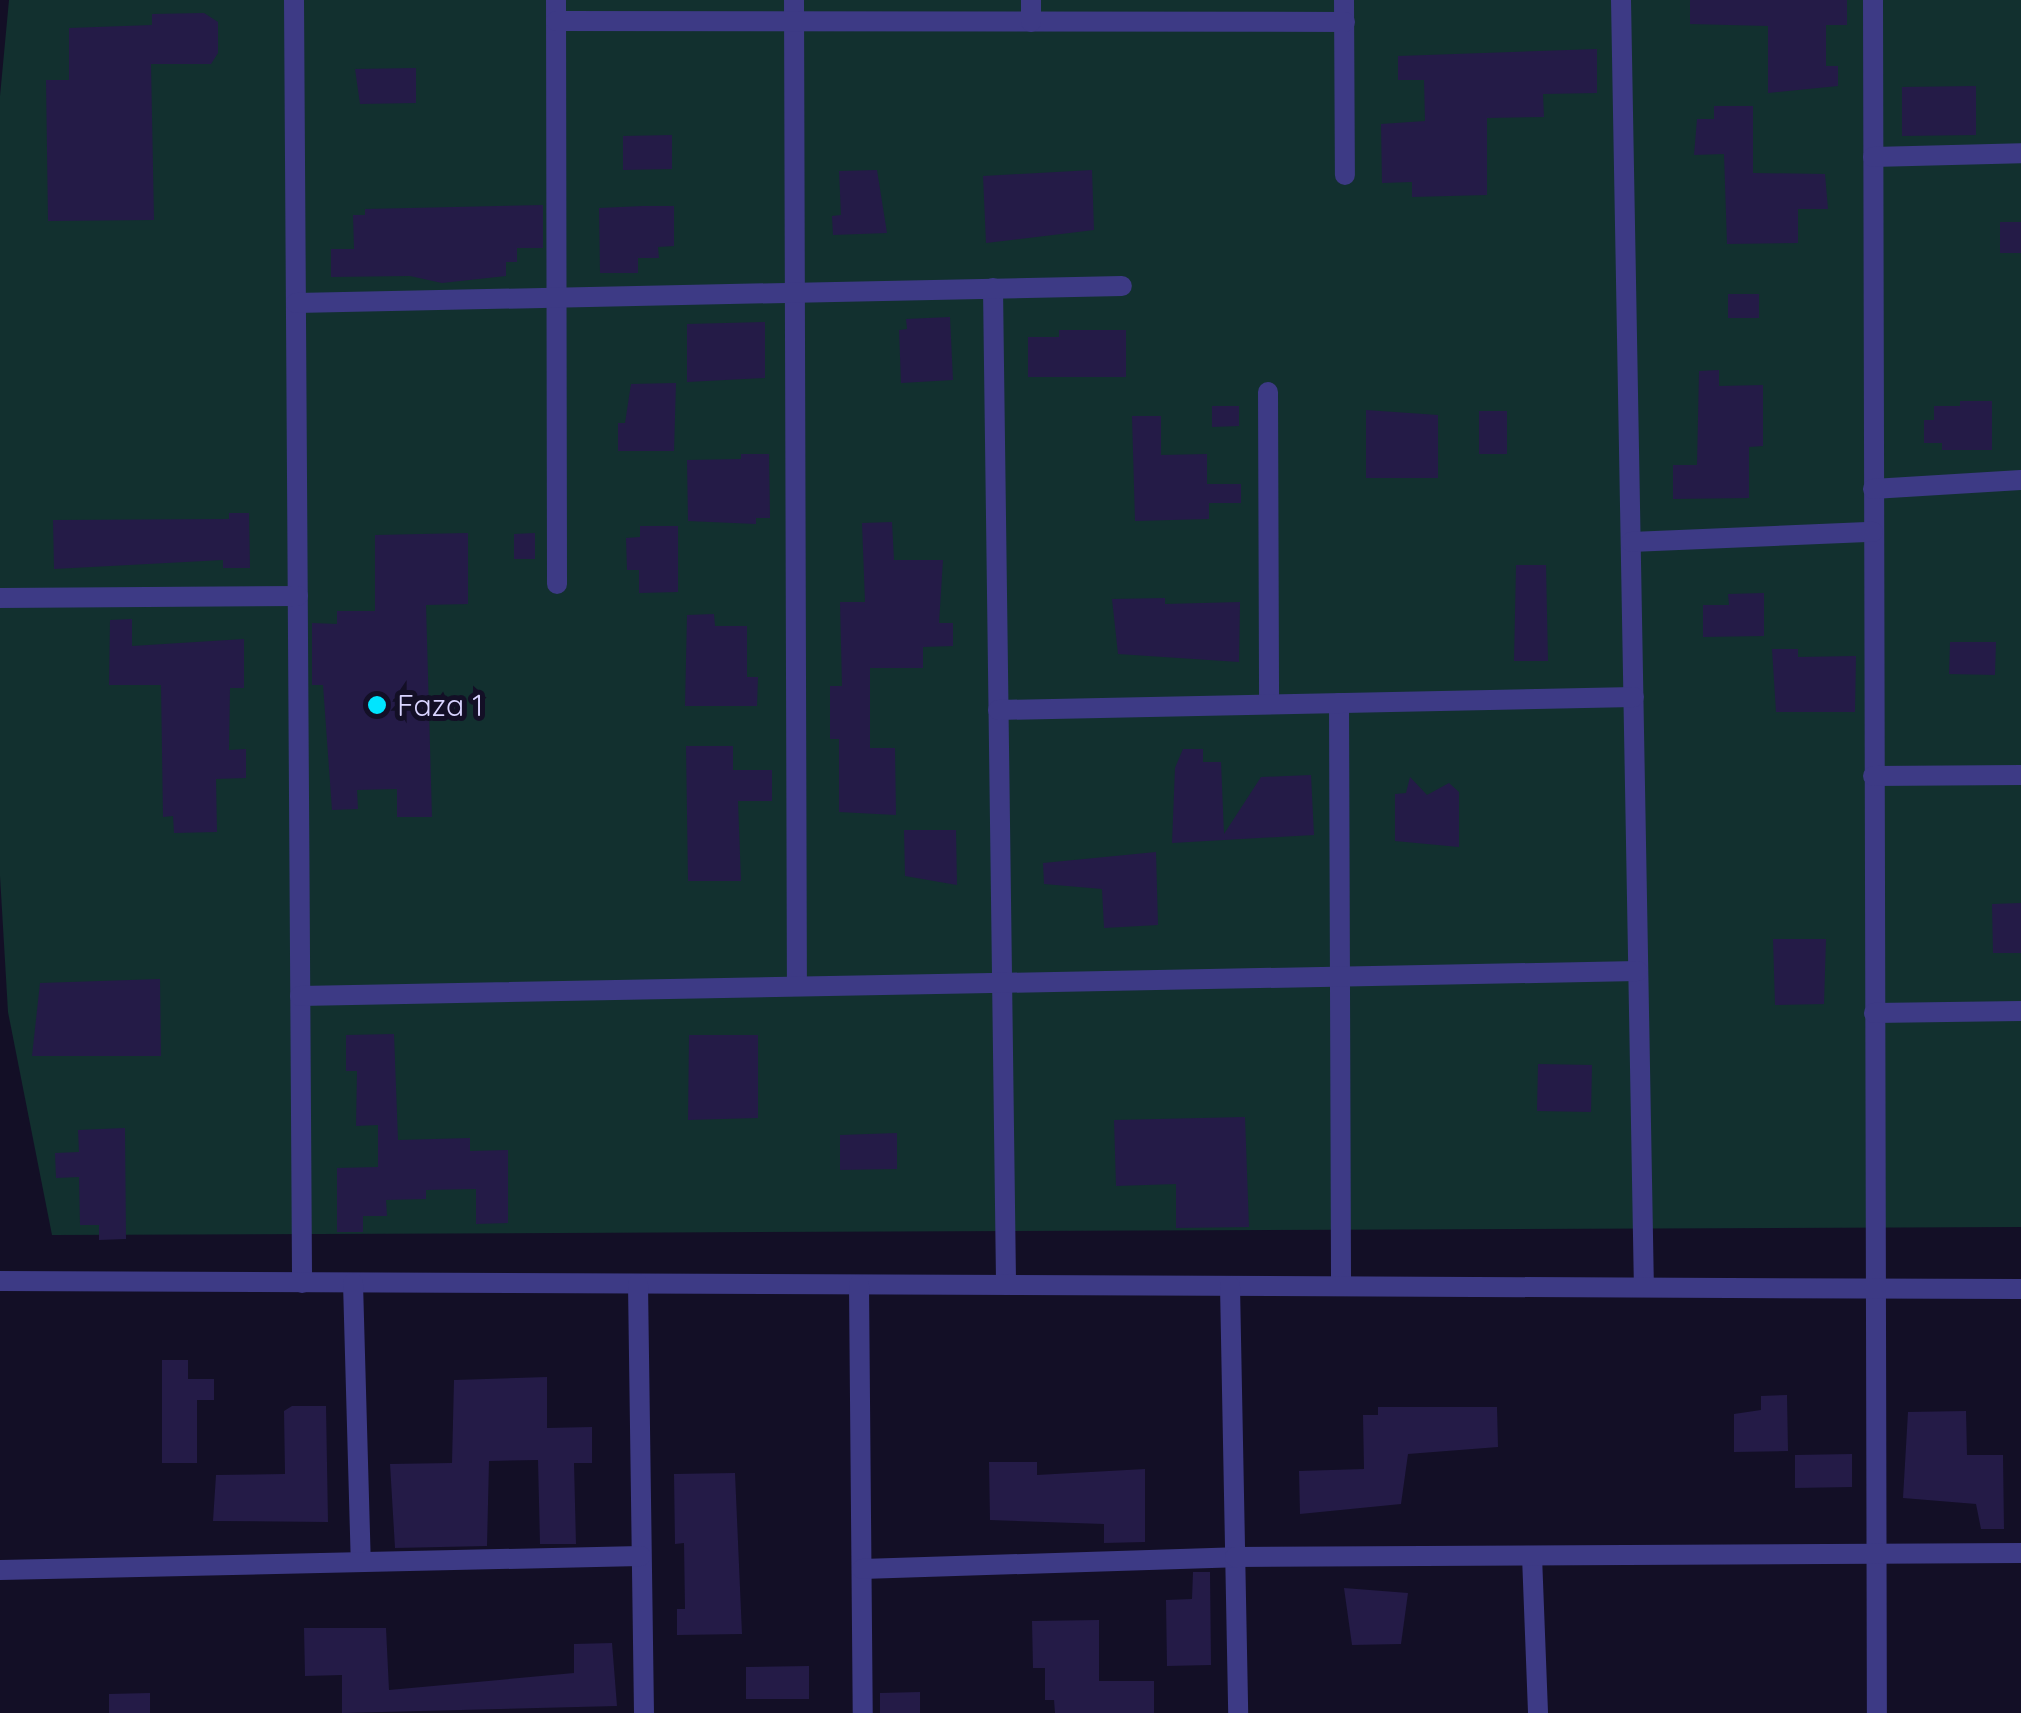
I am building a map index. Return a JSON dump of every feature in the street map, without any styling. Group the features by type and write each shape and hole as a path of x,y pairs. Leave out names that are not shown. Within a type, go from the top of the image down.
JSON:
{"street":[{"path":"294,0 302,1282"},
{"path":"1031,0 1031,22"},
{"path":"1344,0 1345,174"},
{"path":"1622,0 1644,1288"},
{"path":"1873,0 1877,1713"},
{"path":"558,584 556,10 794,11 1031,22 1344,22"},
{"path":"794,11 797,984"},
{"path":"1873,157 2021,154"},
{"path":"296,303 1122,286"},
{"path":"993,288 1006,1285"},
{"path":"1268,392 1270,704"},
{"path":"1873,489 2021,480"},
{"path":"1631,542 1873,532"},
{"path":"0,598 298,596"},
{"path":"998,710 1634,698"},
{"path":"1339,703 1342,1286"},
{"path":"1873,776 2021,775"},
{"path":"300,996 1638,971"},
{"path":"1874,1013 2021,1010"},
{"path":"0,1281 2021,1289"},
{"path":"353,1283 362,1561"},
{"path":"638,1284 644,1713"},
{"path":"859,1284 864,1713"},
{"path":"1230,1286 1238,1713"},
{"path":"862,1568 1235,1557 2021,1553"},
{"path":"0,1570 641,1556"},
{"path":"1532,1556 1538,1713"}],"green space":[{"path":"9,0 2021,0 2021,1227 52,1235 8,1012 0,876 0,96"}],"building":[{"path":"1690,0 1847,0 1847,25 1826,25 1826,66 1838,66 1838,86 1768,93 1768,26 1690,24"},
{"path":"204,13 218,22 218,53 211,64 151,64 154,220 48,221 46,80 69,80 69,28 152,25 152,14"},
{"path":"1597,49 1597,93 1543,94 1544,117 1487,118 1487,195 1412,197 1412,182 1382,183 1381,124 1425,121 1424,80 1398,80 1398,56"},
{"path":"416,68 416,103 360,104 355,69"},
{"path":"1976,86 1976,135 1902,136 1902,87"},
{"path":"1714,106 1753,106 1753,173 1825,174 1828,209 1798,209 1798,243 1727,244 1724,154 1694,155 1697,119 1714,119"},
{"path":"672,135 672,169 623,170 623,136"},
{"path":"877,170 887,233 833,235 832,216 841,215 839,171"},
{"path":"1092,170 1094,230 986,243 983,176"},
{"path":"543,205 543,248 517,248 517,262 506,262 506,276 442,283 410,276 331,277 331,249 354,249 353,215 365,215 365,209"},
{"path":"674,206 674,246 658,247 659,258 638,258 638,273 600,273 599,208"},
{"path":"2000,222 2021,222 2021,253 2000,253"},
{"path":"1728,294 1759,294 1759,318 1728,318"},
{"path":"950,317 953,380 901,383 899,330 907,329 906,319"},
{"path":"765,322 765,378 687,382 687,324"},
{"path":"1059,330 1126,330 1126,377 1028,377 1028,337 1059,337"},
{"path":"1719,370 1719,386 1763,385 1763,446 1749,447 1749,498 1673,499 1673,465 1697,465 1699,371"},
{"path":"676,383 674,451 618,451 618,423 625,423 631,384"},
{"path":"1960,401 1992,401 1992,450 1942,450 1942,443 1924,443 1924,420 1934,420 1934,406 1960,406"},
{"path":"1212,406 1239,406 1239,426 1212,427"},
{"path":"1366,410 1438,415 1438,478 1366,478"},
{"path":"1479,411 1507,411 1507,454 1479,454"},
{"path":"1132,416 1161,416 1161,455 1207,454 1207,484 1241,484 1241,503 1209,503 1209,519 1135,521"},
{"path":"741,454 769,454 770,518 756,518 756,524 688,521 687,460 741,459"},
{"path":"229,513 249,513 250,568 223,568 223,560 54,569 53,520 229,519"},
{"path":"892,522 894,560 943,560 939,623 953,623 953,646 923,647 923,668 870,668 870,748 895,748 896,815 839,812 839,739 830,739 830,686 842,686 840,602 865,602 862,523"},
{"path":"640,526 678,526 678,592 639,593 639,570 627,570 626,538 640,537"},
{"path":"468,533 468,604 426,605 432,817 397,817 397,789 357,790 358,809 332,810 323,685 312,685 312,623 337,624 337,611 375,611 375,535"},
{"path":"535,533 535,559 514,559 514,534"},
{"path":"1516,565 1546,565 1548,661 1514,661"},
{"path":"1764,593 1764,636 1703,637 1703,605 1729,605 1728,594"},
{"path":"1165,598 1165,604 1240,602 1239,662 1118,654 1112,599"},
{"path":"714,614 715,626 747,626 747,677 758,677 757,706 685,706 687,615"},
{"path":"132,619 132,646 244,639 244,688 230,688 229,750 246,749 246,778 216,779 217,832 174,833 173,816 163,817 161,685 109,685 110,620"},
{"path":"1950,642 1996,642 1995,675 1949,674"},
{"path":"1772,649 1798,649 1798,657 1856,656 1855,712 1776,712"},
{"path":"686,746 733,746 733,770 772,770 772,801 738,801 741,881 688,881"},
{"path":"1183,749 1203,749 1203,762 1221,762 1224,834 1261,777 1311,775 1314,835 1172,843 1175,768"},
{"path":"1410,777 1427,795 1449,783 1459,792 1459,847 1395,841 1395,794 1406,793"},
{"path":"904,830 956,830 957,885 905,876"},
{"path":"1156,852 1158,925 1104,928 1102,889 1044,884 1043,863"},
{"path":"2021,903 2021,953 1993,953 1992,904"},
{"path":"1773,939 1826,939 1824,1004 1775,1005"},
{"path":"160,979 161,1056 32,1056 40,983"},
{"path":"394,1034 398,1140 470,1138 470,1151 508,1150 508,1223 476,1224 476,1189 426,1190 426,1199 386,1200 387,1216 363,1216 363,1232 337,1232 337,1168 378,1167 378,1125 356,1126 357,1071 346,1071 346,1035"},
{"path":"689,1035 758,1035 758,1118 688,1120"},
{"path":"1538,1064 1592,1065 1591,1112 1537,1111"},
{"path":"1245,1117 1249,1227 1176,1228 1176,1184 1116,1186 1114,1120"},
{"path":"125,1128 126,1239 99,1240 99,1225 80,1225 79,1177 56,1178 55,1153 79,1152 78,1130"},
{"path":"897,1133 897,1169 840,1170 840,1135"},
{"path":"162,1360 188,1360 188,1379 214,1379 214,1400 197,1400 197,1463 162,1463"},
{"path":"547,1377 547,1428 592,1427 592,1463 574,1463 576,1544 540,1544 538,1460 489,1461 487,1546 395,1548 390,1464 452,1463 454,1380"},
{"path":"1787,1395 1788,1451 1734,1452 1734,1414 1761,1410 1761,1396"},
{"path":"292,1406 326,1406 328,1522 213,1521 216,1475 285,1474 284,1411"},
{"path":"1378,1407 1497,1407 1498,1447 1408,1454 1401,1504 1300,1514 1299,1471 1364,1469 1363,1415 1378,1415"},
{"path":"1966,1411 1967,1455 2003,1455 2004,1529 1981,1529 1976,1504 1903,1498 1908,1412"},
{"path":"1852,1454 1852,1487 1795,1488 1795,1455"},
{"path":"989,1462 1037,1462 1037,1475 1145,1469 1145,1542 1104,1543 1104,1524 990,1520"},
{"path":"735,1473 742,1634 677,1635 677,1609 685,1609 684,1543 675,1544 674,1474"},
{"path":"1193,1572 1210,1572 1211,1665 1167,1666 1166,1600 1192,1599"},
{"path":"1344,1588 1408,1593 1401,1644 1352,1645"},
{"path":"1099,1620 1099,1681 1154,1681 1154,1713 1055,1713 1054,1700 1045,1700 1045,1668 1033,1668 1032,1621"},
{"path":"304,1628 386,1628 389,1690 574,1673 574,1644 612,1643 617,1706 342,1713 342,1675 305,1676"},
{"path":"809,1666 809,1699 746,1699 746,1667"},
{"path":"920,1692 920,1713 880,1713 880,1693"},
{"path":"150,1693 150,1713 109,1713 109,1694"}],"place":[{"name":"Faza 1","path":"377,705"}]}
